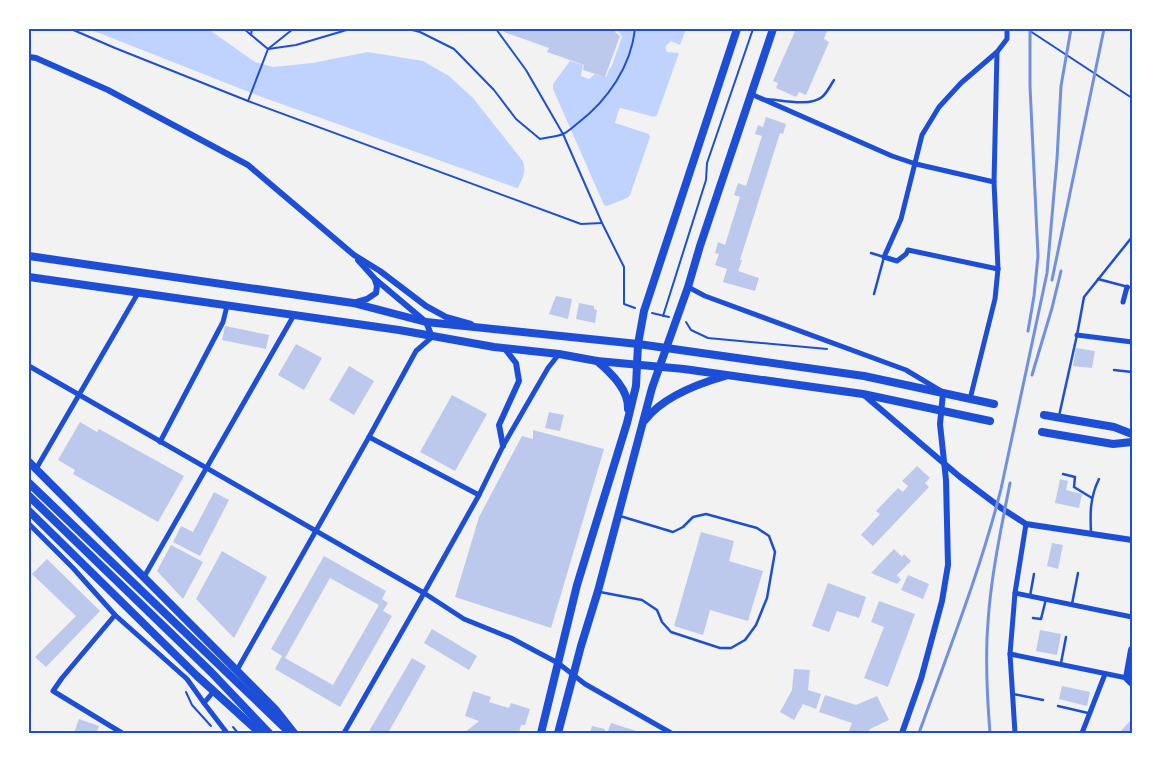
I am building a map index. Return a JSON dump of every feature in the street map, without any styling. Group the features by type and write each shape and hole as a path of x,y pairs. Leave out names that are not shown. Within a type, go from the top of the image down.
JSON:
{"main road":[{"path":"541,733 577,585 627,423 636,386 638,344 644,311 737,29"},
{"path":"558,733 619,516 652,388 668,348 772,29"},
{"path":"29,256 353,302 426,322 638,344 864,376 994,404"},
{"path":"29,277 399,330 505,349 559,354 597,361 661,366 863,394 990,421"},
{"path":"597,361 607,370 628,400 627,423"},
{"path":"642,424 653,410 681,393 707,381 728,375"},
{"path":"1044,415 1114,428 1132,434"},
{"path":"1042,432 1113,444 1132,442"},
{"path":"29,462 275,709 292,733"},
{"path":"29,483 292,733"},
{"path":"29,496 211,672 269,733"},
{"path":"29,511 214,691 260,733"},
{"path":"1130,681 1132,650"}],"street":[{"path":"998,269 908,250 897,261 884,257 901,219 922,135 939,107 961,83 997,52 1007,39 1007,29"},
{"path":"970,399 995,299 998,269 994,182 997,52"},
{"path":"29,57 36,58 108,90 248,165 354,255 375,279 426,322 432,337 416,351 237,670"},
{"path":"750,94 892,156 916,164 994,182"},
{"path":"354,255 446,317 495,330"},
{"path":"353,302 367,299 376,292 375,279"},
{"path":"688,287 705,296 906,370 943,392 940,424 944,463 948,565 942,600 921,679 902,733"},
{"path":"1123,302 1130,287"},
{"path":"36,469 138,294"},
{"path":"160,442 223,322 226,306"},
{"path":"144,576 294,315"},
{"path":"1077,335 1130,342"},
{"path":"504,446 499,425 519,381 516,363 505,349"},
{"path":"344,733 479,495 548,368 559,354"},
{"path":"29,366 424,593 464,619 510,638 558,663 585,684 670,733"},
{"path":"863,394 944,463 1001,508 1026,524 1132,540"},
{"path":"369,437 479,495"},
{"path":"29,524 73,568 115,615 187,679 227,733"},
{"path":"1015,733 1011,694 1010,654 1015,593 1026,524"},
{"path":"1015,593 1132,616"},
{"path":"115,615 53,691 122,733"},
{"path":"1010,654 1130,681"},
{"path":"1082,733 1105,674"},
{"path":"204,703 214,691"}],"lane":[{"path":"760,98 812,102 822,98 834,80"},
{"path":"1059,417 1084,296 1132,237"},
{"path":"871,253 884,257 874,294"},
{"path":"1098,278 1130,287"},
{"path":"1114,370 1132,372"},
{"path":"1063,474 1075,477 1074,486 1092,498"},
{"path":"1091,533 1090,509 1093,490 1099,480"},
{"path":"598,592 642,600 657,610 662,622 672,632 720,648 731,648 745,640 756,625 767,598 775,552 769,536 757,528 706,514 693,517 683,527 673,532 619,516"},
{"path":"1072,604 1078,573"},
{"path":"1030,596 1034,574"},
{"path":"1033,618 1041,619 1046,599"},
{"path":"1061,664 1066,637"},
{"path":"1011,694 1043,700"},
{"path":"1058,706 1090,714"}],"path":[{"path":"71,29 248,101 581,224 602,223"},
{"path":"244,29 268,49 296,45 350,29"},
{"path":"251,35 252,29"},
{"path":"248,101 268,49 293,29"},
{"path":"408,29 420,32 454,49 494,90 516,119 540,139 563,134 589,114 605,97 628,60 635,29"},
{"path":"496,29 526,70 563,134 602,223 624,267 624,304"},
{"path":"753,29 707,163 706,180 663,316 686,322 691,330 708,338 832,350"},
{"path":"1026,29 1132,98"},
{"path":"185,690 192,705 211,726"}],"water":[{"path":"89,29 208,29 255,62 273,67 312,63 368,52 423,61 449,76 473,98 522,160 524,167 523,177 518,188 514,187 262,97"},
{"path":"620,29 686,29 680,45 671,41 665,47 667,52 679,53 657,115 654,117 619,109 615,123 649,134 650,137 630,195 607,206 604,205 553,89 553,84 570,61 583,65 581,76 589,79 595,74 606,77 622,37 619,32"}],"building":[{"path":"505,29 614,29 620,36 605,77 583,70 584,65 547,52 549,48 504,32"},
{"path":"796,29 821,29 827,31 824,39 829,42 806,95 799,92 796,97 776,88 778,83 773,81"},
{"path":"766,117 786,124 783,134 780,133 740,260 742,260 738,271 759,278 755,291 723,282 727,269 715,265 719,254 715,253 718,242 725,245 740,197 734,195 738,183 746,186 762,136 755,134 758,125 763,127"},
{"path":"556,296 572,299 568,319 549,314"},
{"path":"579,303 594,306 594,309 597,310 595,323 576,319"},
{"path":"225,326 269,335 266,349 222,340"},
{"path":"296,344 322,358 304,390 278,375"},
{"path":"1076,348 1095,351 1092,368 1073,366"},
{"path":"349,366 374,381 354,415 329,400"},
{"path":"452,395 487,414 455,471 420,452"},
{"path":"549,412 564,415 560,431 545,428"},
{"path":"80,422 97,432 99,429 184,476 158,522 73,474 75,470 58,460"},
{"path":"533,430 604,449 551,628 455,597 479,517 522,436 533,439"},
{"path":"917,466 930,478 925,483 929,487 873,546 861,535 880,514 876,511 898,488 903,492 908,486 902,481"},
{"path":"1060,479 1068,481 1066,490 1082,494 1079,508 1055,503"},
{"path":"214,492 229,500 200,556 173,542 181,526 193,532"},
{"path":"701,532 734,541 729,561 763,571 748,621 710,610 703,635 674,626"},
{"path":"1052,543 1063,545 1058,569 1047,566"},
{"path":"171,545 203,562 183,599 157,571"},
{"path":"894,549 902,557 904,554 911,561 897,575 901,580 897,584 871,573"},
{"path":"222,551 267,577 234,638 196,599"},
{"path":"324,556 386,591 382,599 388,603 383,611 392,616 340,707 275,669 282,656 271,649","holes":["330,578 379,605 333,685 285,658"]},
{"path":"47,559 100,611 46,667 35,657 76,616 32,574"},
{"path":"908,575 929,584 923,599 901,590"},
{"path":"828,583 866,597 859,618 837,611 829,632 812,626"},
{"path":"879,601 915,614 888,687 864,678 884,627 871,622"},
{"path":"432,629 477,656 469,670 424,643"},
{"path":"1040,630 1061,634 1057,655 1036,651"},
{"path":"412,658 426,666 388,733 368,733"},
{"path":"794,669 810,670 808,690 821,694 816,709 803,704 794,720 780,712 792,690"},
{"path":"1062,686 1090,692 1087,706 1059,699"},
{"path":"473,691 491,697 489,702 509,708 511,703 530,709 525,725 521,725 519,733 464,733 479,721 465,716"},
{"path":"825,695 856,705 877,696 889,720 870,729 868,733 848,733 852,723 819,712"},
{"path":"79,719 99,726 97,731 100,731 100,733 74,733"},
{"path":"1132,719 1132,733 1119,733"},
{"path":"611,723 643,733 607,733"},
{"path":"592,726 605,729 604,733 590,733"}],"railway":[{"path":"1028,331 1038,256 1030,86 1030,29"},
{"path":"919,733 973,581 1001,489 1047,273 1061,86 1071,29"},
{"path":"1052,280 1104,29"},
{"path":"1032,375 1061,271"},
{"path":"990,733 987,678 989,605 1010,483"}]}
